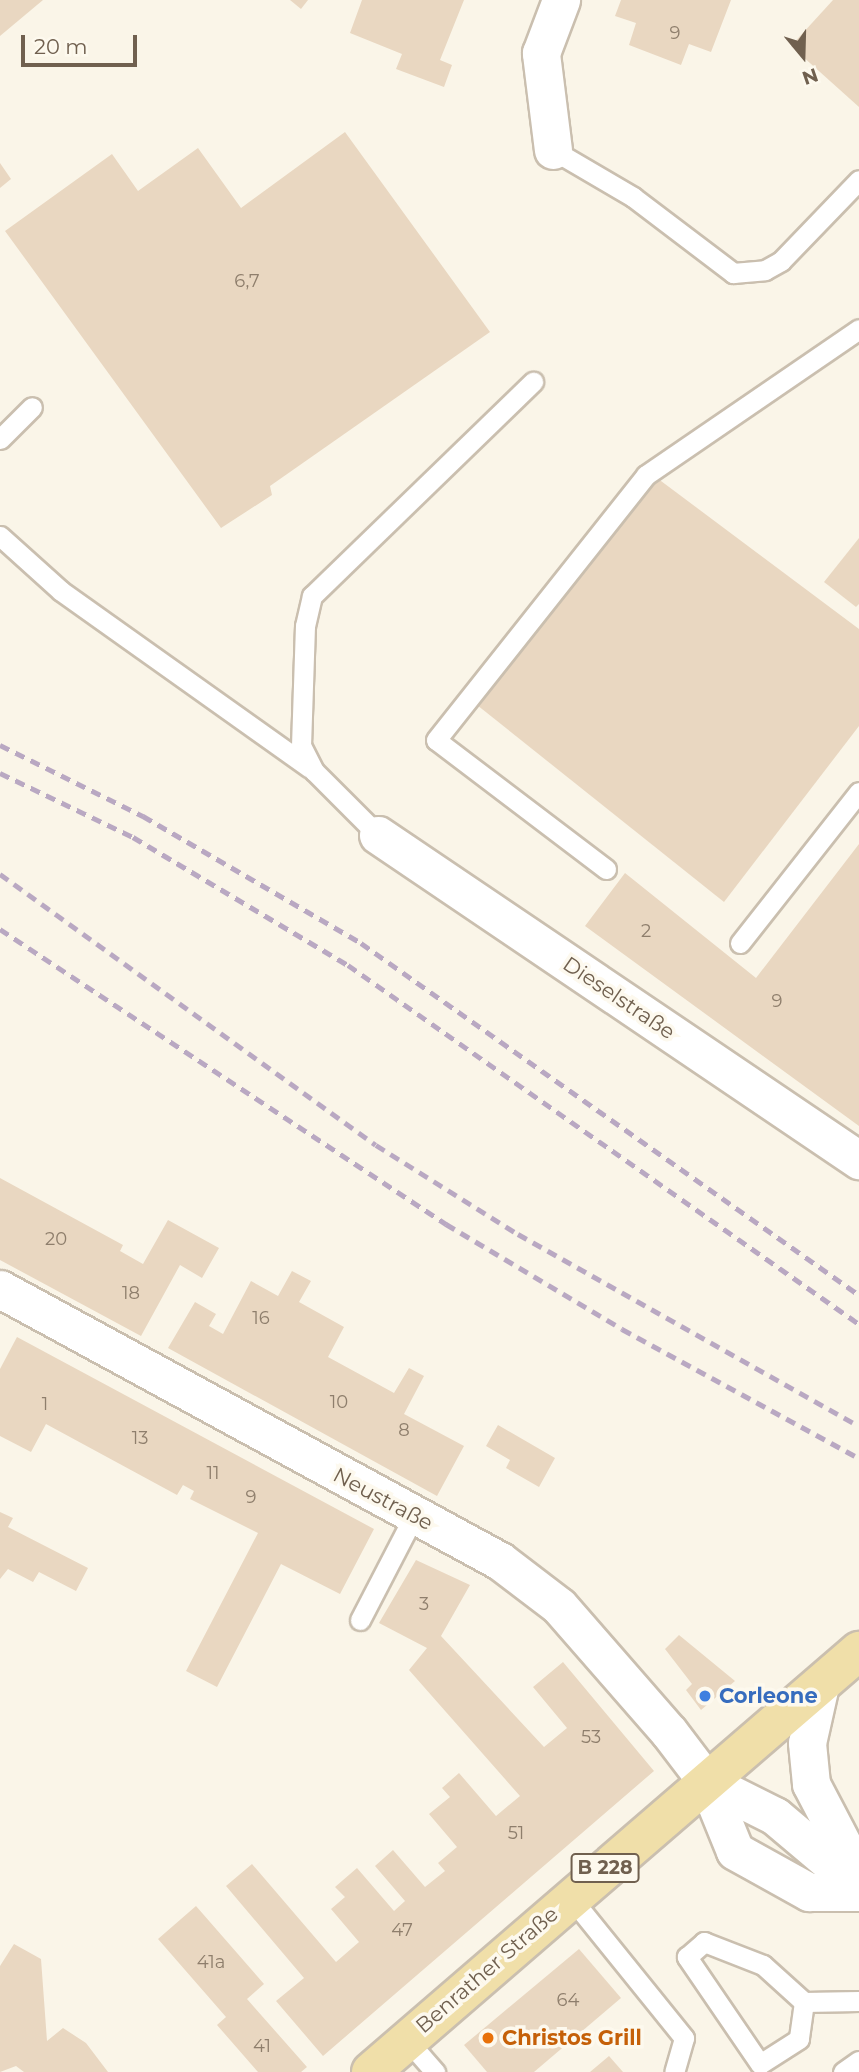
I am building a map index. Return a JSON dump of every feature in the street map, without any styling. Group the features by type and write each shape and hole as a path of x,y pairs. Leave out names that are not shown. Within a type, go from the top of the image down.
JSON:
{"main road":[{"name":"Benrather Straße","path":"371,2072 859,1651"}],"street":[{"path":"552,150 541,53 561,0"},
{"name":"Dieselstraße","path":"378,835 859,1160"},
{"name":"Neustraße","path":"2,1296 500,1561 559,1606 706,1782"},
{"path":"820,1685 807,1743 811,1784 833,1836 859,1876"},
{"path":"706,1782 775,1816 830,1868 859,1886"},
{"path":"706,1782 735,1852 809,1892 859,1892"}],"lane":[{"path":"552,150 633,197 733,273 765,271 781,261 859,180"},
{"path":"606,869 436,740 646,475 859,329"},
{"path":"314,771 301,746 300,710 312,596 533,382"},
{"path":"0,439 32,407"},
{"path":"0,536 61,591 314,771 378,835"},
{"path":"740,943 859,792"},
{"path":"360,1620 414,1516"},
{"path":"571,1898 684,2038 674,2072"},
{"path":"804,2002 799,2039 760,2064 687,1956 704,1941 763,1965 804,2002 859,2001"},
{"path":"407,2040 435,2072"},
{"path":"843,2072 859,2061"}],"building":[{"path":"0,0 43,0 0,36"},
{"path":"290,0 308,0 301,9"},
{"path":"362,0 464,0 440,60 452,65 444,87 396,69 402,54 350,33"},
{"path":"621,0 731,0 711,52 689,44 681,65 629,45 636,23 615,16"},
{"path":"833,0 859,0 859,107 791,46"},
{"path":"345,132 490,332 270,486 272,495 221,528 5,231 112,154 138,191 198,148 241,208"},
{"path":"0,163 11,179 0,188"},
{"path":"657,478 859,629 859,726 724,902 477,705"},
{"path":"859,538 859,604 856,607 824,582"},
{"path":"859,844 859,1126 585,926 625,873 756,978"},
{"path":"0,1178 123,1245 120,1251 143,1264 168,1220 219,1248 202,1278 180,1265 141,1336 0,1260"},
{"path":"292,1271 311,1281 299,1302 344,1327 328,1357 394,1393 409,1368 424,1376 404,1414 464,1446 437,1496 168,1348 195,1302 216,1314 209,1326 223,1334 251,1281 278,1296"},
{"path":"17,1337 374,1529 340,1594 281,1564 217,1687 186,1671 258,1533 190,1499 194,1491 183,1485 177,1495 46,1424 31,1452 0,1436 0,1369"},
{"path":"498,1425 555,1458 539,1487 506,1468 510,1460 486,1446"},
{"path":"0,1512 13,1518 8,1527 88,1568 76,1591 39,1572 33,1582 8,1569 0,1579"},
{"path":"416,1560 470,1585 441,1636 544,1747 567,1728 533,1687 563,1662 654,1771 323,2056 276,2001 304,1978 226,1886 252,1864 336,1962 359,1942 331,1909 345,1897 335,1887 357,1868 394,1911 405,1901 375,1866 393,1850 425,1887 445,1871 438,1863 457,1847 429,1814 450,1797 442,1788 459,1773 496,1816 520,1796 409,1670 427,1648 379,1623"},
{"path":"679,1635 735,1681 701,1710 686,1690 692,1684 665,1649"},
{"path":"196,1906 264,1984 247,1999 307,2067 301,2072 258,2072 217,2025 226,2017 158,1939"},
{"path":"14,1944 41,1959 47,2041 63,2028 86,2043 108,2072 24,2072 16,2066 0,2072 0,1966"},
{"path":"579,1949 621,1998 534,2072 487,2072 464,2045"},
{"path":"609,2056 623,2072 590,2072"}],"railway":[{"path":"0,745 143,816 361,943 859,1295"},
{"path":"0,773 133,837 348,965 859,1324"},
{"path":"0,874 376,1145 518,1234 859,1426"},
{"path":"0,929 446,1224 622,1329 859,1458"}],"place":[{"name":"Corleone","path":"705,1696"},
{"name":"Christos Grill","path":"488,2038"}]}
